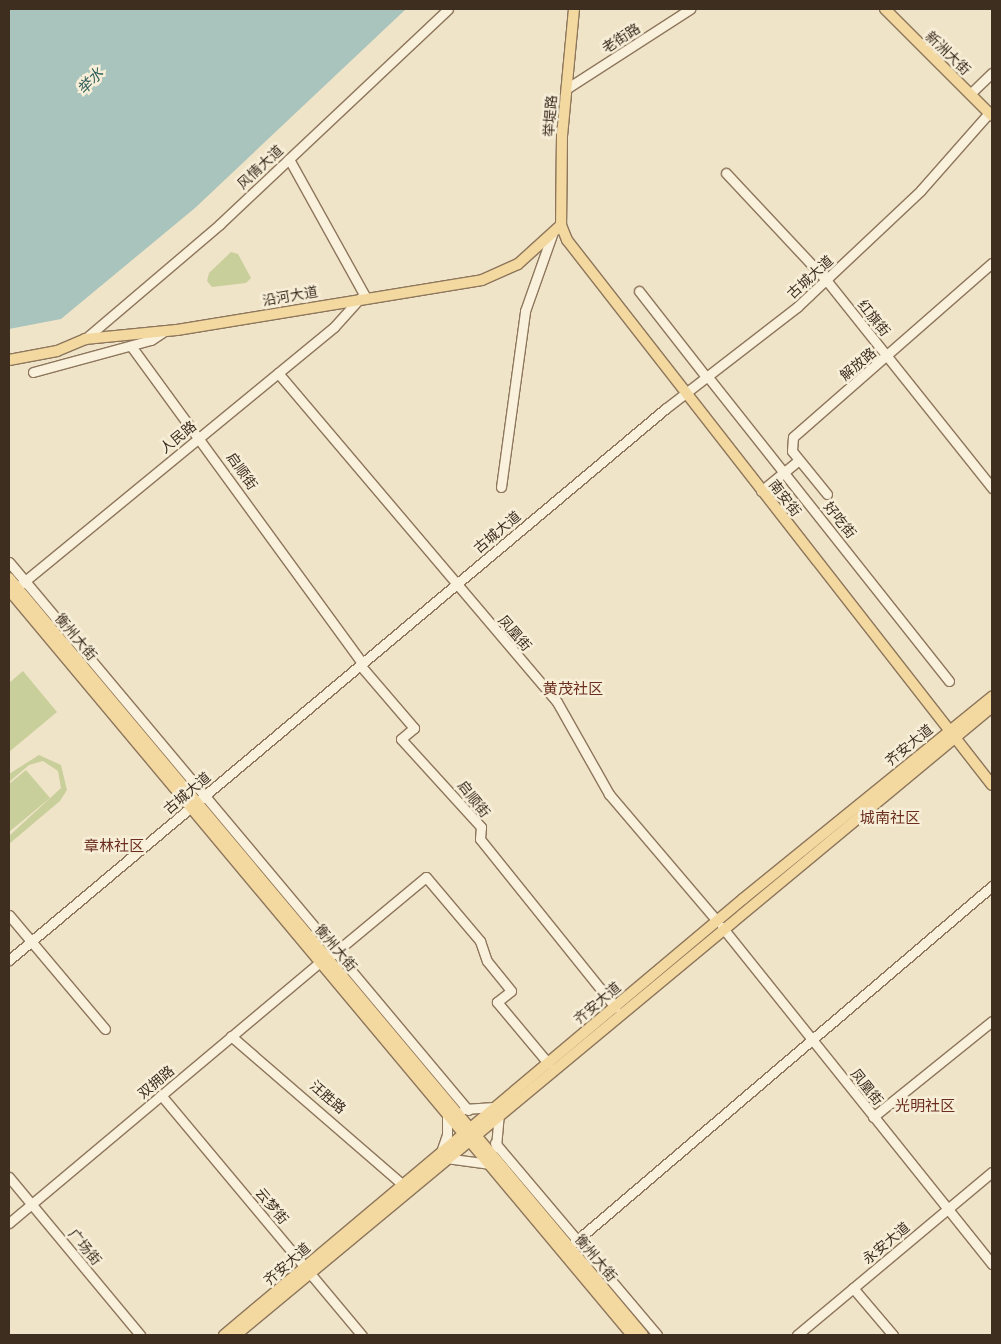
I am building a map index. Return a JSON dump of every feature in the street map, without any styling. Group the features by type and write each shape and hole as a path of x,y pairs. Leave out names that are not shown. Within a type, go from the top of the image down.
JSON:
{"main road":[{"name":"举堤路","path":"557,228 566,89 574,9"},
{"name":"新洲大街","path":"885,9 991,114"},
{"name":"沿河大道","path":"9,360 57,351 85,339 162,332 363,297 489,278 518,264 557,228"},
{"name":"南安街","path":"557,228 992,785"},
{"name":"衡州大街","path":"9,578 14,589 328,957 632,1335"},
{"name":"齐安大道","path":"224,1335 307,1269 992,697"},
{"name":"齐安大道","path":"951,733 992,706"},
{"name":"齐安大道","path":"497,1110 548,1062 615,1006 719,924"},
{"name":"齐安大道","path":"236,1335 402,1184 443,1155"},
{"name":"衡州大街","path":"494,1164 573,1244 643,1335"}],"street":[{"name":"风情大道","path":"85,339 288,159 448,9"},
{"name":"老街路","path":"566,89 690,9"},
{"path":"970,94 992,73"},
{"name":"古城大道","path":"9,960 455,585 685,394 826,281 921,190 991,114"},
{"path":"288,159 363,297"},
{"name":"红旗街","path":"726,173 826,281 992,488"},
{"path":"501,487 525,311 557,228"},
{"name":"解放路","path":"827,494 790,446 793,437 992,263"},
{"name":"好吃街","path":"639,291 948,681"},
{"name":"人民路","path":"14,589 334,327 363,297"},
{"path":"32,372 131,346 162,332"},
{"name":"启顺街","path":"131,346 201,436 361,664 414,728 401,739 481,827 480,838 615,1006"},
{"name":"凤凰街","path":"278,373 455,585 557,702 609,794 719,924 992,1264"},
{"path":"762,491 799,460"},
{"path":"9,562 14,589 328,957 468,1110"},
{"name":"双拥路","path":"9,1223 231,1036 426,877 480,941 486,961 511,991 497,1002 548,1062"},
{"path":"573,1244 810,1038 992,886"},
{"path":"9,915 105,1029"},
{"path":"873,1117 992,1021"},
{"name":"汪胜路","path":"231,1036 402,1184"},
{"name":"云梦街","path":"161,1095 362,1335"},
{"path":"448,1108 497,1110 494,1164 443,1155 447,1135 448,1108"},
{"path":"495,1143 573,1244 657,1335"},
{"name":"永安大道","path":"797,1335 992,1172"},
{"name":"广场街","path":"9,1177 140,1335"},
{"path":"853,1288 893,1335"}],"green space":[{"path":"231,252 238,254 251,278 246,283 212,287 207,281 209,273"},
{"path":"23,671 57,712 9,752 9,683"},
{"path":"39,755 61,765 67,790 60,801 9,844 9,836 61,788 58,771 43,761 29,765 9,782 9,774"},
{"path":"26,770 50,798 9,832 9,784"}],"water":[{"name":"举水","path":"9,9 406,9 195,208 61,319 9,329"}],"district":[{"name":"黄茂社区","path":"573,689"},
{"name":"城南社区","path":"890,818"},
{"name":"章林社区","path":"114,846"},
{"name":"光明社区","path":"925,1106"}]}
